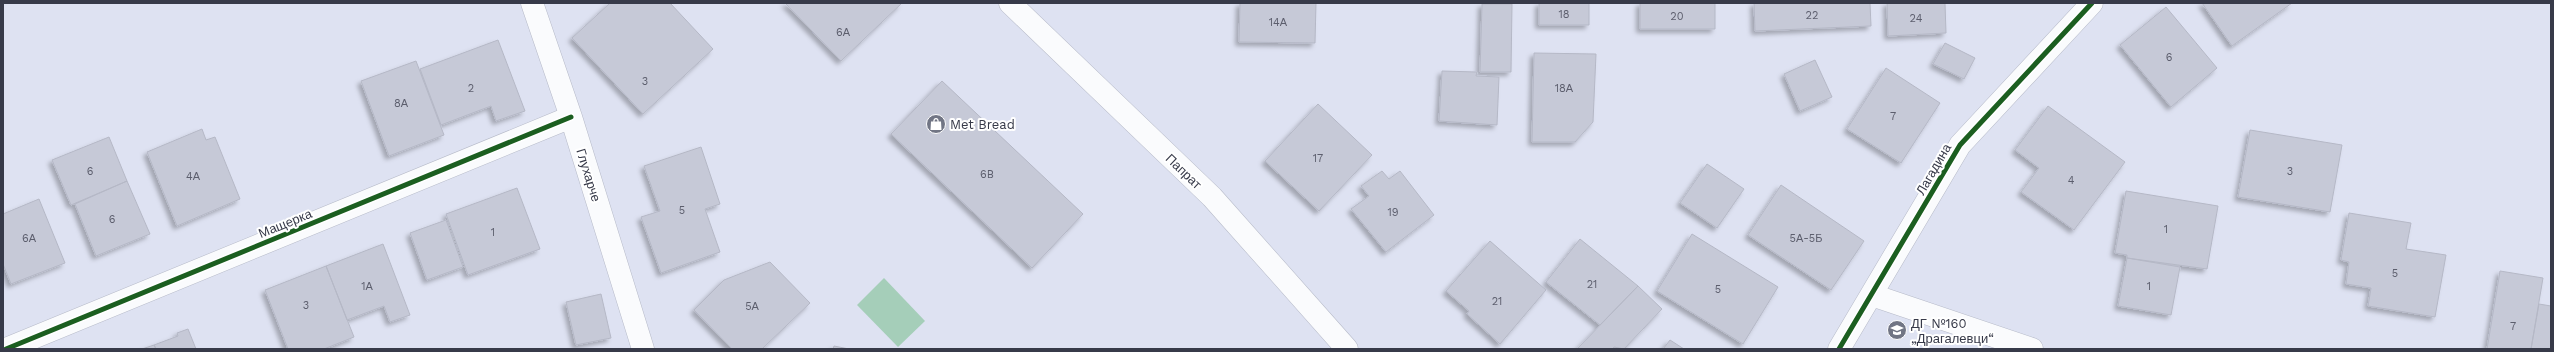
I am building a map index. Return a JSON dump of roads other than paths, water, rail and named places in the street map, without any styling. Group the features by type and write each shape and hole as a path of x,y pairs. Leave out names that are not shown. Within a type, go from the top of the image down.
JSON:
{"street":[{"name":"Глухарче","path":"532,3 571,117 643,349"},
{"name":"Папрат","path":"1010,3 1212,197 1347,349"},
{"name":"Лагадина","path":"1839,349 1960,145 2092,3"},
{"name":"Мащерка","path":"6,349 571,117"},
{"path":"1872,295 2032,349"}],"place":[{"name":"Met Bread","path":"936,124"},
{"name":"ДГ №160 „Драгалевци“","path":"1897,330"}]}
